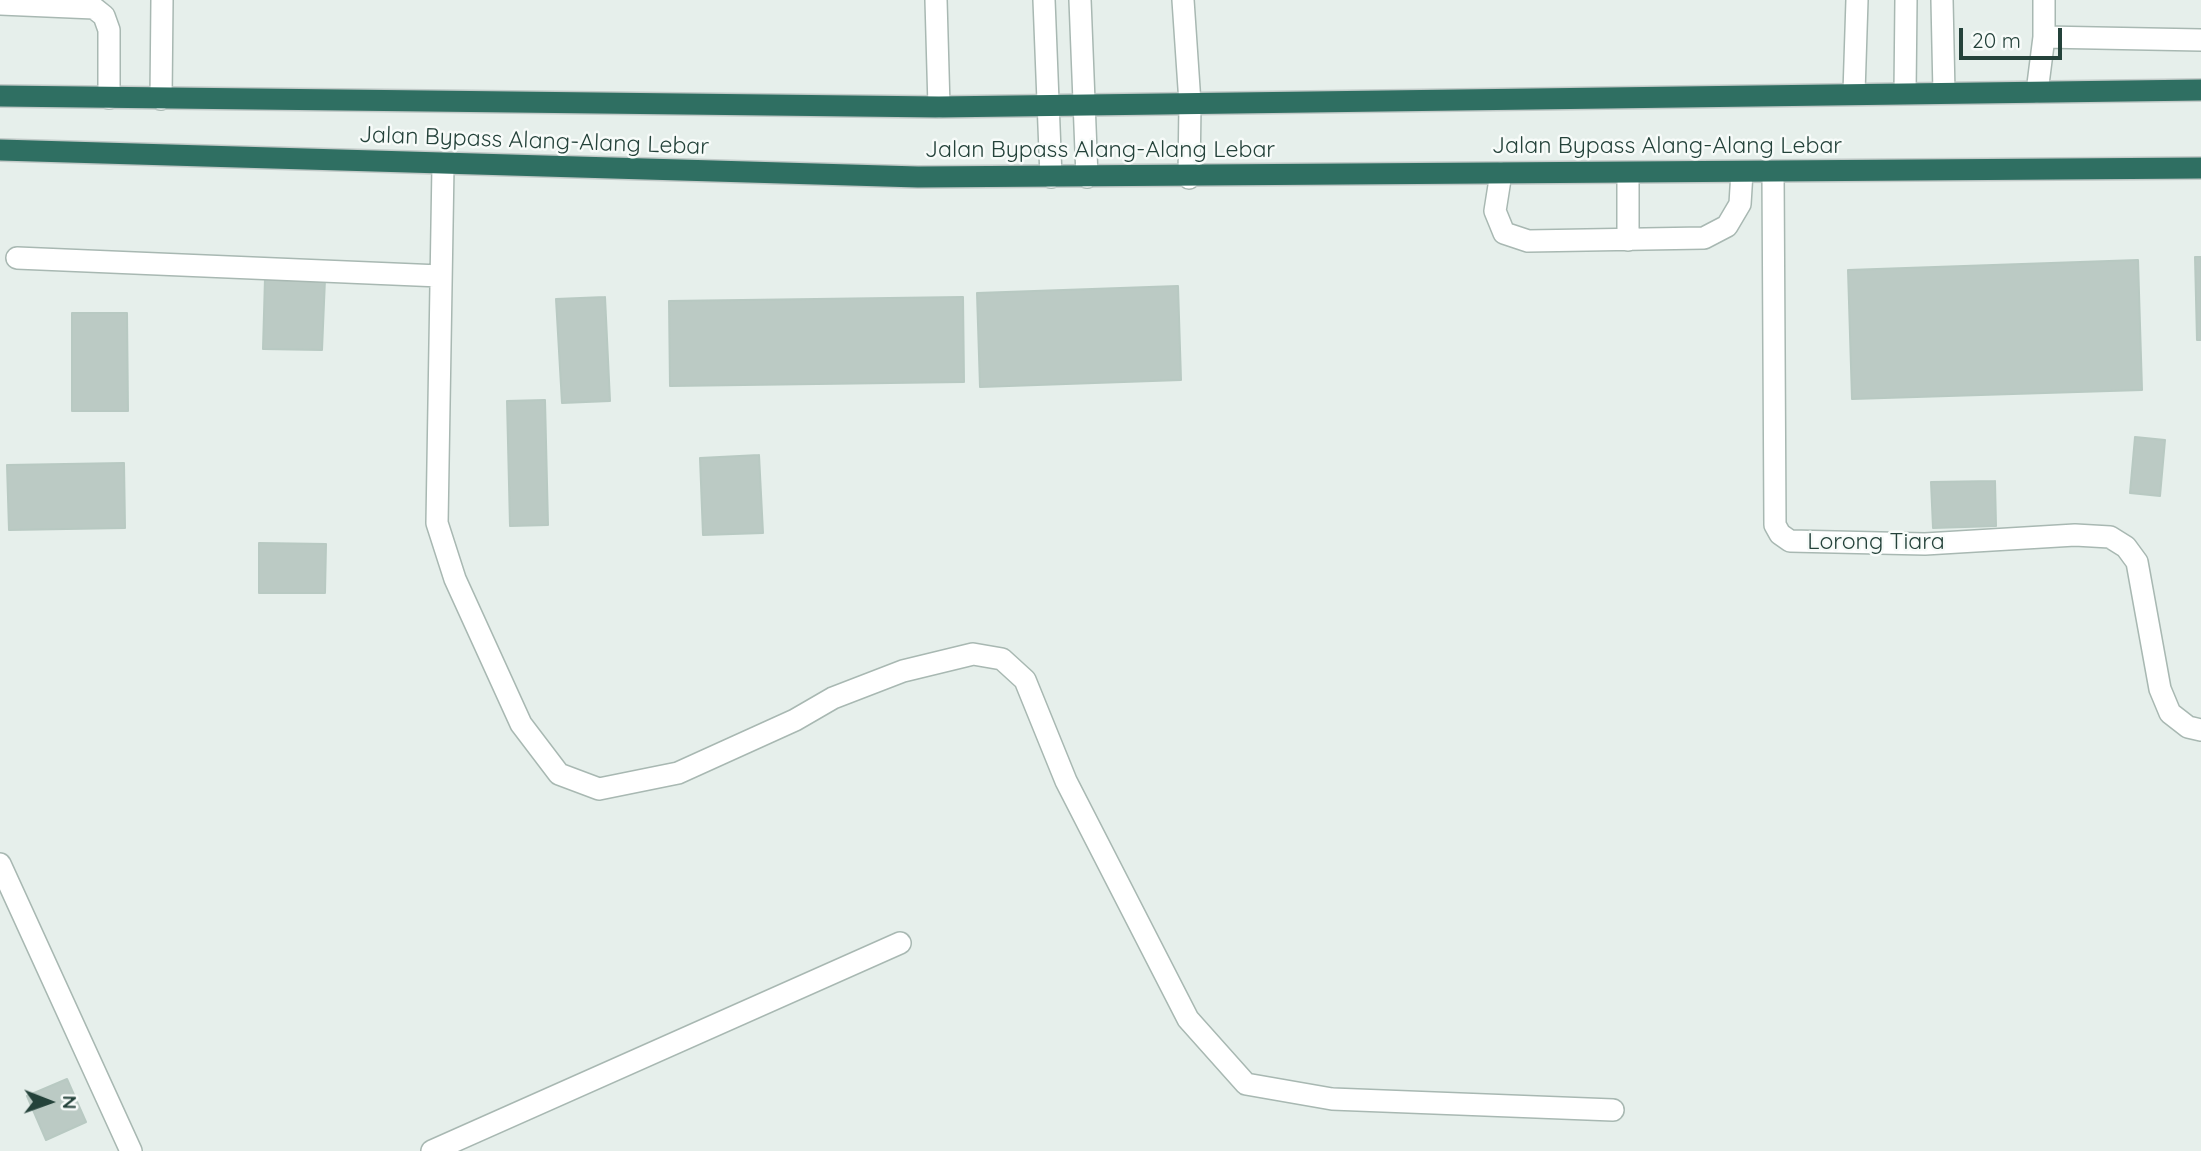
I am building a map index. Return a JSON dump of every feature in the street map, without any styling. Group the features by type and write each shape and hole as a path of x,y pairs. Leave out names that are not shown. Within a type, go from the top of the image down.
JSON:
{"highway":[{"name":"Jalan Bypass Alang-Alang Lebar","path":"0,96 939,107 2201,90"},
{"name":"Jalan Bypass Alang-Alang Lebar","path":"0,150 443,166 918,177 1189,178 2201,167"}],"street":[{"path":"161,99 162,0"},
{"path":"936,0 939,107"},
{"path":"1044,0 1051,177"},
{"path":"1080,0 1087,177"},
{"path":"1183,0 1190,103 1189,178"},
{"path":"1854,93 1857,0"},
{"path":"1905,93 1906,0"},
{"path":"1942,0 1944,93"},
{"path":"2037,92 2044,37 2044,0"},
{"path":"0,4 94,8 104,16 108,30 109,98"},
{"path":"2044,37 2201,40"},
{"path":"443,166 440,276 441,448 437,523 455,579 521,724 559,774 599,789 678,773 795,720 833,698 903,671 973,654 1002,659 1026,680 1066,781 1188,1018 1246,1084 1332,1099 1613,1110"},
{"path":"1501,173 1495,211 1504,233 1528,241 1704,238 1727,226 1740,204 1742,172"},
{"name":"Lorong Tiara","path":"1773,172 1774,525 1780,534 1790,541 1925,544 2075,536 2110,537 2126,547 2137,562 2160,689 2170,713 2188,727 2201,730"},
{"path":"1628,173 1628,240"},
{"path":"17,258 440,276"},
{"path":"0,864 131,1151"},
{"path":"432,1151 900,943"}],"building":[{"path":"2195,257 2201,257 2201,340 2197,340"},
{"path":"2138,260 2142,390 1852,399 1848,270"},
{"path":"265,278 325,279 322,350 263,349"},
{"path":"1178,286 1181,380 980,387 977,293"},
{"path":"605,297 610,401 562,403 556,299"},
{"path":"963,297 964,382 670,386 669,301"},
{"path":"72,313 127,313 128,411 72,411"},
{"path":"545,400 548,525 510,526 507,401"},
{"path":"2135,437 2165,440 2160,496 2130,493"},
{"path":"759,455 763,533 703,535 700,458"},
{"path":"124,463 125,528 9,530 7,465"},
{"path":"1995,481 1996,526 1933,528 1931,482"},
{"path":"259,543 326,544 325,593 259,593"},
{"path":"67,1079 86,1122 46,1140 27,1096"}]}
